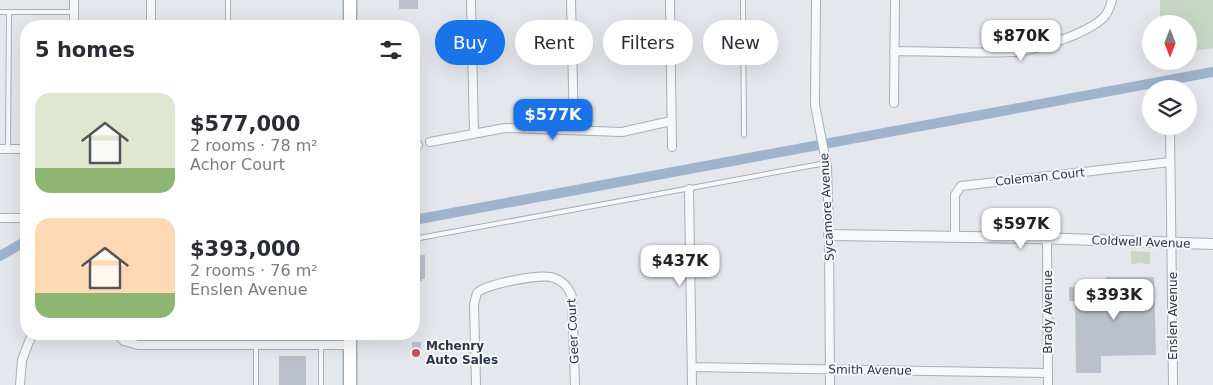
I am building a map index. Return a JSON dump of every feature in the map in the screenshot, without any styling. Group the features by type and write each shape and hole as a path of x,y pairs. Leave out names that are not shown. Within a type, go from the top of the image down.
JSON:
{"main road":[{"path":"350,0 350,20"},
{"path":"350,340 350,385"}],"street":[{"path":"74,0 74,20"},
{"path":"151,0 151,20"},
{"path":"471,0 474,133"},
{"path":"571,0 574,130"},
{"path":"670,0 672,147"},
{"name":"Sycamore Avenue","path":"816,0 815,105 826,163 829,235 830,385"},
{"path":"894,103 895,0"},
{"path":"894,51 1014,52 1054,43 1088,29 1103,18 1108,12 1112,0"},
{"path":"430,142 505,128 622,132 671,121"},
{"name":"Enslen Avenue","path":"1170,135 1174,385"},
{"path":"4,149 20,149"},
{"name":"Coleman Court","path":"954,236 954,195 961,186 1170,162"},
{"path":"689,189 692,385"},
{"path":"0,218 20,218"},
{"name":"Coldwell Avenue","path":"829,235 1047,238 1213,244"},
{"name":"Brady Avenue","path":"1047,238 1048,385"},
{"name":"Geer Court","path":"476,385 474,304 477,293 486,287 548,276 566,286 572,297 575,385"},
{"path":"20,385 22,360 30,340"},
{"path":"123,340 138,345 322,345 345,340"},
{"name":"Smith Avenue","path":"692,367 1048,373"}],"lane":[{"path":"228,0 228,20"},
{"path":"744,0 744,136"},
{"path":"0,12 74,12"},
{"path":"4,149 9,12"},
{"path":"420,237 826,163"},
{"path":"256,345 256,385"},
{"path":"321,385 322,345"}],"green space":[{"path":"1160,0 1213,0 1213,48 1198,50 1198,15 1160,15"},
{"path":"1131,251 1150,252 1150,264 1131,264"}],"building":[{"path":"399,0 418,0 418,9 399,9"},
{"path":"420,255 425,255 425,279 422,279 422,281 420,281"},
{"path":"1106,277 1154,277 1156,355 1101,356 1101,373 1076,373 1075,301 1069,301 1069,287 1107,287"},
{"name":"Mchenry Auto Sales","path":"412,342 421,342 421,358 412,358"},
{"path":"279,356 306,356 306,385 279,385"}],"waterway":[{"path":"420,219 1213,72"},
{"path":"0,256 20,244"}],"place":[{"name":"Mchenry Auto Sales","path":"416,353"}]}
